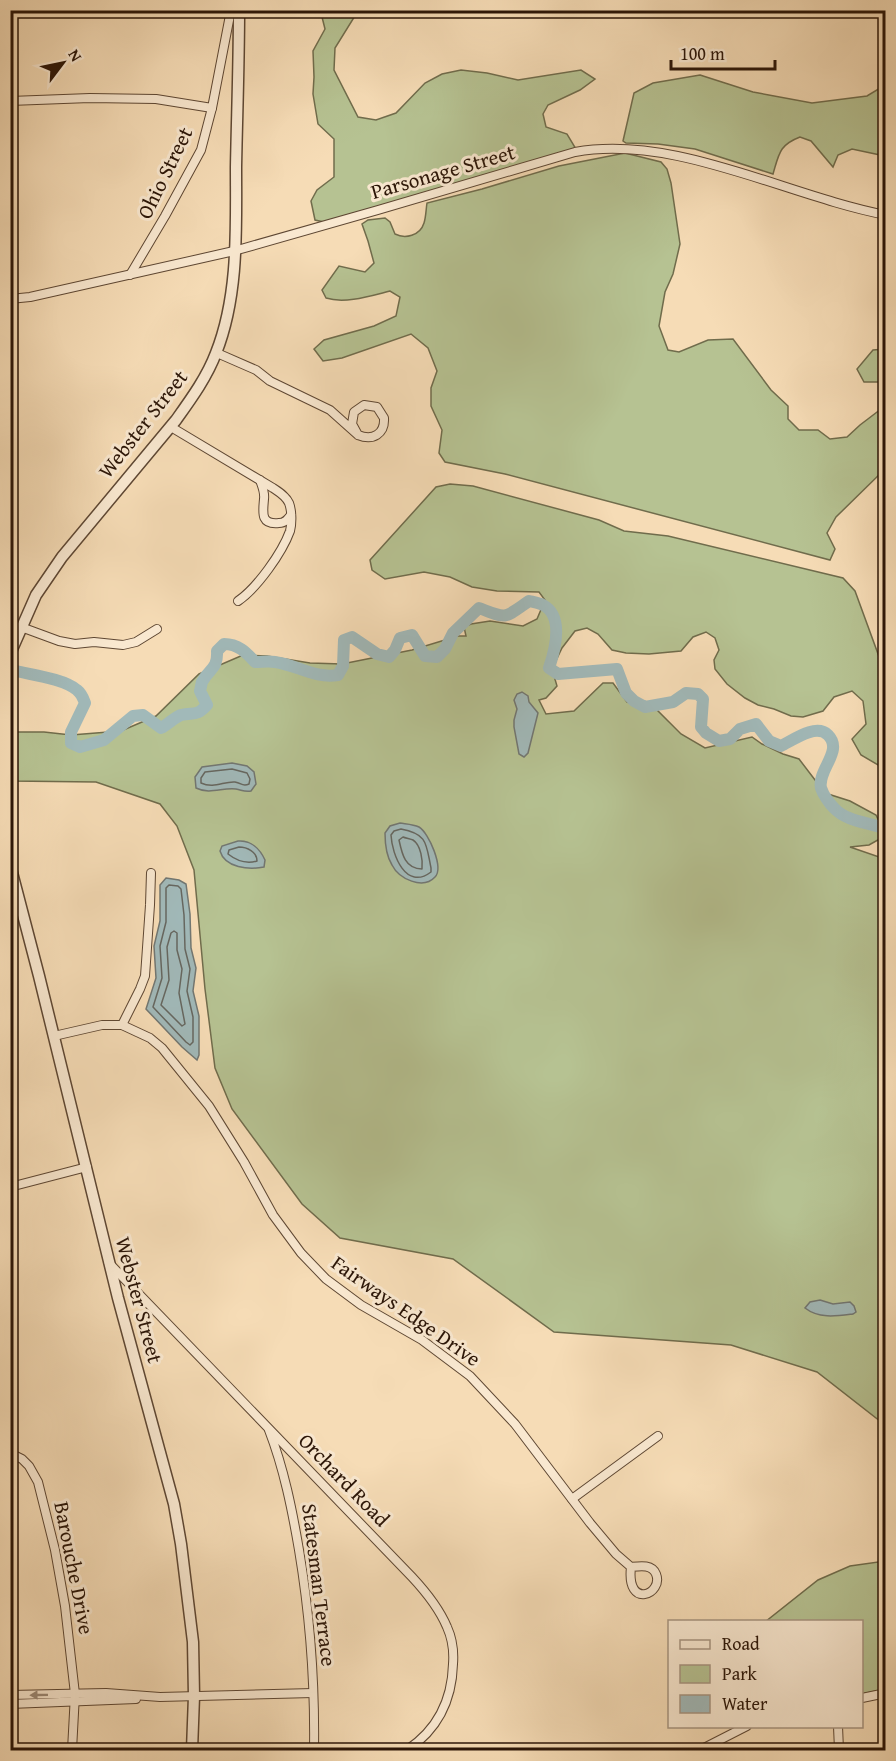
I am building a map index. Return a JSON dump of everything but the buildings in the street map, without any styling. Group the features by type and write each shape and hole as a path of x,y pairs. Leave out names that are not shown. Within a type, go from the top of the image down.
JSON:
{"street":[{"name":"Ohio Street","path":"130,275 195,162 207,131 231,10"},
{"name":"Webster Street","path":"10,654 36,595 62,557 171,427 192,398 217,353 230,300 234,251 239,10"},
{"path":"10,101 90,98 156,99 213,108"},
{"name":"Parsonage Street","path":"10,299 30,297 234,251 575,152 597,148 631,149 703,162 885,215"},
{"path":"217,353 256,370 270,381 330,410 358,435 371,438 382,430 384,418 377,407 364,405 354,412 352,424 358,435"},
{"path":"171,427 260,480 289,502 290,531 258,583 251,592 238,601"},
{"path":"260,480 264,494 262,511 266,520 280,523 291,515"},
{"path":"21,627 59,641 75,644 94,642 123,645 136,642 157,629"},
{"name":"Webster Street","path":"10,865 109,1262 176,1514 188,1590 193,1642 192,1750"},
{"path":"122,1025 145,976 151,873"},
{"name":"Fairways Edge Drive","path":"54,1036 102,1025 122,1025 150,1038 162,1048 209,1106 273,1215 307,1260 326,1279 360,1305 422,1340 470,1376 515,1424 572,1499 631,1567"},
{"path":"10,1187 87,1167"},
{"name":"Orchard Road","path":"109,1262 423,1589 439,1611 448,1628 453,1649 453,1678 447,1701 439,1718 427,1734 407,1750"},
{"name":"Statesman Terrace","path":"268,1427 286,1485 306,1594 314,1693 314,1750"},
{"path":"572,1499 658,1436"},
{"name":"Barouche Drive","path":"10,1453 22,1459 29,1466 38,1482 43,1498 65,1606 75,1698 72,1750"},
{"path":"10,1704 106,1693 160,1697 314,1693"},
{"path":"863,1698 885,1693"},
{"path":"10,1695 75,1698"},
{"path":"700,1750 743,1728"},
{"path":"838,1728 839,1750"}],"green space":[{"path":"301,11 358,11 335,48 334,70 358,117 376,120 396,113 425,83 442,74 461,70 518,80 581,70 595,79 580,90 548,105 543,114 546,127 567,134 576,149 324,222 315,220 311,201 317,190 334,177 334,139 318,124 313,94 313,51 325,29 321,13"},
{"path":"700,75 753,92 812,103 867,96 885,85 885,156 852,149 838,155 833,167 811,141 800,137 784,147 773,174 695,149 623,141 634,93 653,83"},
{"path":"625,153 661,162 667,169 671,183 680,244 673,274 665,292 659,326 668,350 679,352 708,340 733,339 771,390 788,406 788,419 799,430 818,430 830,439 847,437 885,406 885,469 836,517 827,533 835,549 830,560 505,474 445,462 439,453 442,430 431,406 431,388 437,371 428,348 411,334 342,358 323,361 314,349 324,340 374,326 396,316 400,297 390,291 358,299 333,300 326,298 322,290 339,266 365,272 374,263 362,224 368,220 385,218 390,222 395,234 403,236 416,234 422,227 427,203 559,166"},
{"path":"885,349 885,382 864,382 857,369 873,350"},
{"path":"450,484 473,486 599,520 624,531 668,536 843,578 855,591 885,673 885,769 861,755 852,739 866,724 863,701 852,691 834,697 823,711 803,717 791,716 758,705 727,684 715,669 714,660 719,650 715,638 706,632 693,637 681,651 649,654 612,650 598,634 587,628 575,631 562,648 552,669 557,686 546,698 539,700 546,714 574,711 603,683 613,683 627,702 657,710 681,734 705,748 752,737 783,754 799,759 825,793 850,801 876,815 885,836 869,845 850,847 885,859 885,1425 817,1372 731,1345 554,1332 453,1259 340,1238 302,1204 232,1109 215,1068 194,870 177,826 160,804 96,782 11,781 11,732 71,735 121,731 156,716 199,674 243,655 267,656 310,663 342,664 466,636 464,627 471,624 490,621 523,626 537,619 545,600 539,592 497,591 472,587 450,577 424,572 385,579 372,570 370,560 436,487"},
{"path":"885,1561 885,1689 863,1694 863,1620 768,1620 818,1580 850,1566"}],"water":[{"path":"522,692 528,696 529,702 538,713 528,753 524,757 519,754 514,727 517,709 514,700 517,694"},
{"path":"232,763 247,766 254,772 256,784 251,791 231,789 206,791 196,788 195,777 202,767"},
{"path":"400,823 419,827 431,843 438,866 435,877 430,881 418,883 412,881 400,875 390,862 385,833 390,826"},
{"path":"238,841 247,842 258,849 265,860 264,867 245,868 232,864 223,857 220,851 222,846"},
{"path":"166,878 179,880 186,884 191,948 196,968 193,991 199,1016 197,1060 146,1009 156,978 154,946 160,921 160,885"},
{"path":"820,1300 833,1304 850,1302 856,1312 828,1316 816,1314 805,1308 810,1302"}],"waterway":[{"path":"16,671 56,680 71,686 80,693 85,703 71,732 71,743 80,747 104,740 133,716 143,715 161,728 176,717 200,711 207,705 200,691 202,682 215,665 217,651 224,644 241,649 255,662 275,662 322,675 338,675 343,666 344,640 352,637 377,654 389,657 400,638 412,635 425,656 437,657 445,649 453,633 479,608 505,615 529,601 543,605 554,617 556,634 549,668 558,674 617,669 626,693 645,707 673,702 686,693 698,694 703,699 701,727 719,741 730,739 740,729 756,724 769,741 781,746 811,732 823,732 828,735 833,748 821,781 821,788 826,798 839,813 886,829"}]}
